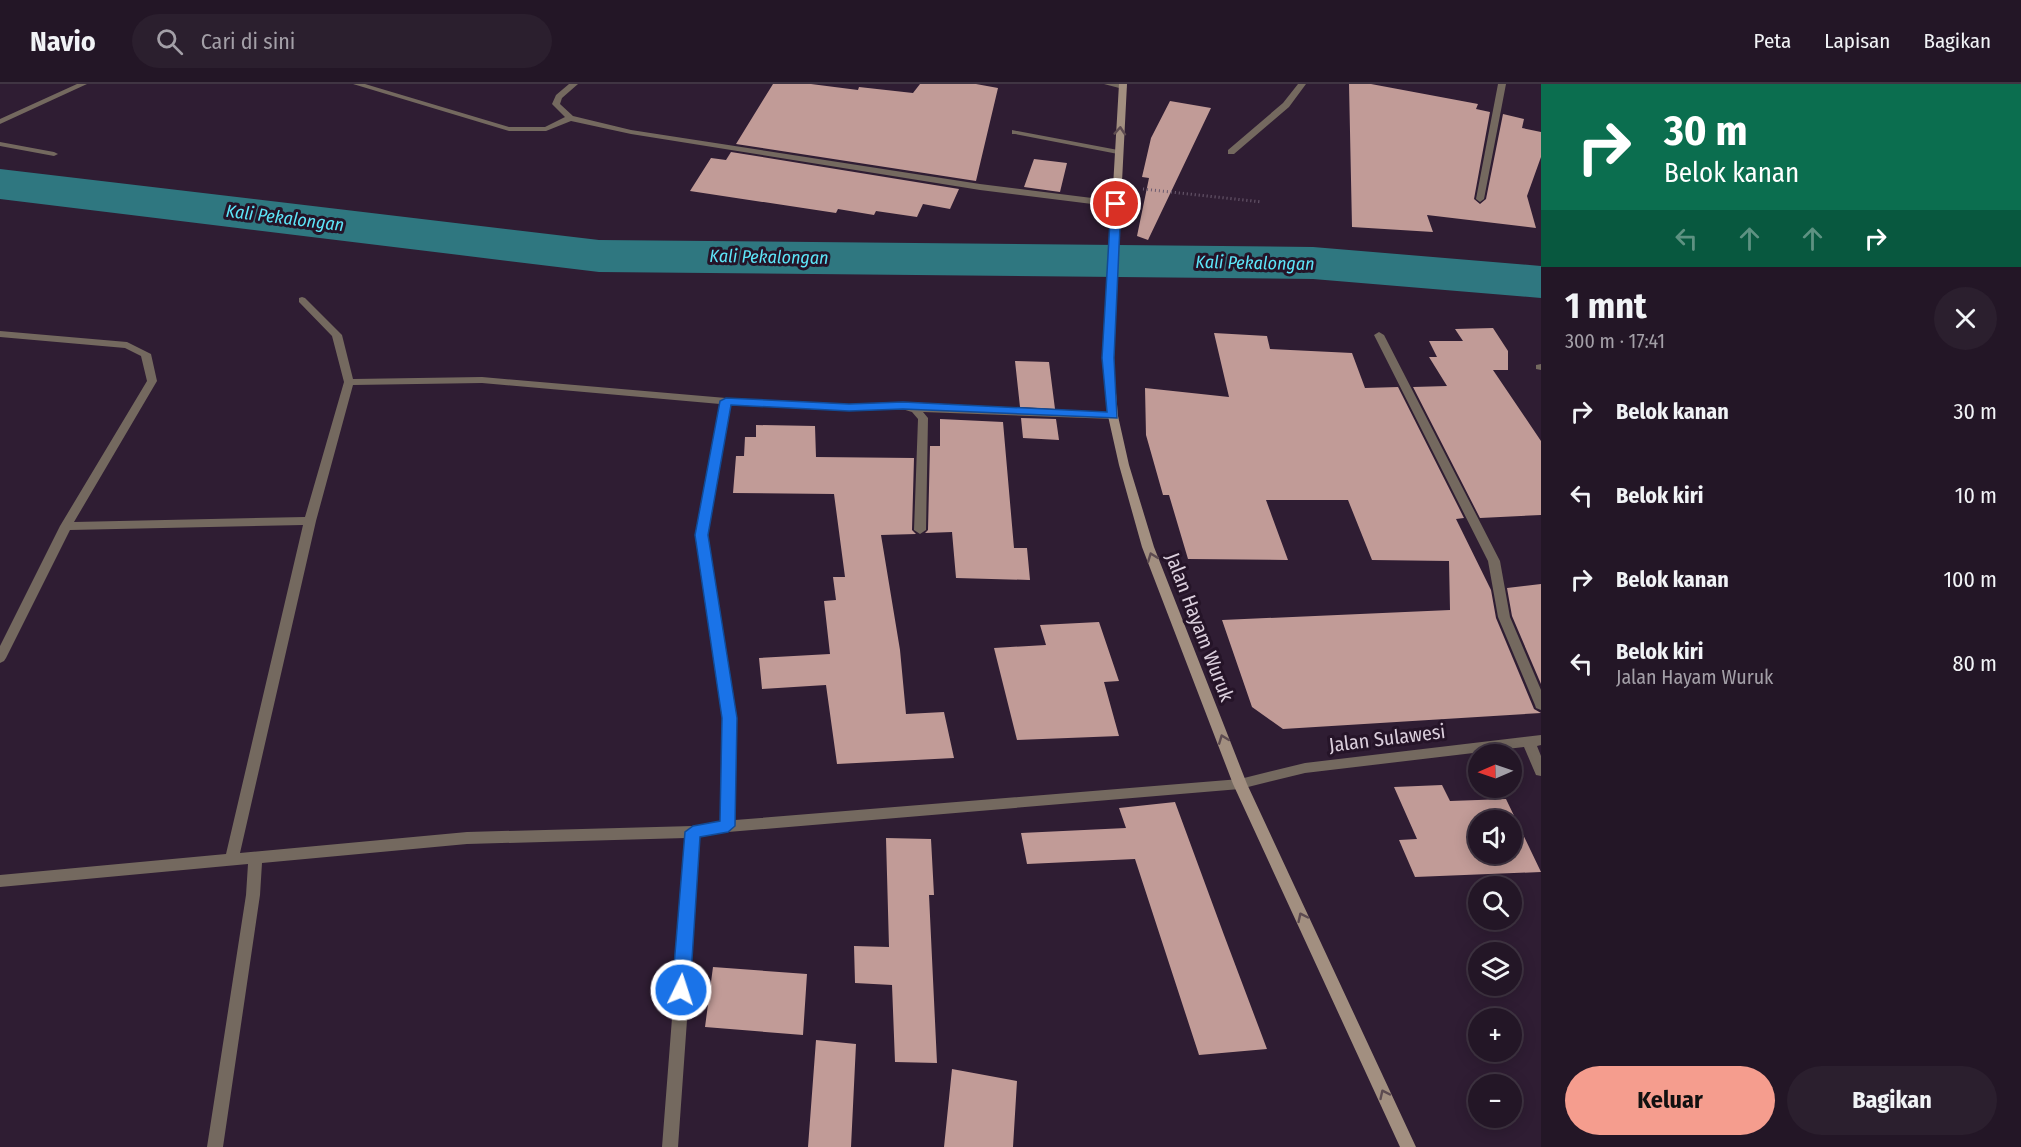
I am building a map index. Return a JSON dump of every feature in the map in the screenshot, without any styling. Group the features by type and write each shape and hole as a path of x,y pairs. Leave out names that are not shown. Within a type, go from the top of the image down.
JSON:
{"street":[{"path":"0,122 83,84"},
{"path":"357,84 509,129 546,129 570,118"},
{"path":"574,84 559,97 556,104 570,118 631,132 1115,207"},
{"path":"1108,84 1123,86"},
{"path":"1231,152 1286,105 1302,84"},
{"path":"1480,199 1502,84"},
{"name":"Jalan Hayam Wuruk","path":"1123,86 1108,358 1113,416 1124,465 1148,547 1240,784 1408,1147"},
{"path":"1015,132 1118,152"},
{"path":"0,144 54,154"},
{"path":"232,858 235,837 310,521 349,382 337,335 302,300"},
{"path":"0,333 127,345 146,354 152,381 66,525 0,658"},
{"path":"1379,335 1494,561 1504,617 1541,705"},
{"path":"349,382 482,380 726,401 849,408 887,406 1113,416"},
{"path":"726,401 702,535 729,718 728,826"},
{"path":"911,408 923,418 920,530"},
{"path":"66,525 310,521"},
{"path":"1534,741 1541,771"},
{"name":"Jalan Sulawesi","path":"0,880 477,837 693,832 728,826 1240,784 1305,768 1534,741"},
{"path":"670,1147 693,832"},
{"path":"215,1147 253,895 256,856"}],"path":[{"path":"1116,186 1262,202"}],"building":[{"path":"773,84 811,84 858,90 859,87 913,93 920,84 976,84 998,88 976,181 736,144"},
{"path":"1349,84 1371,84 1478,104 1476,109 1490,112 1474,199 1480,204 1486,199 1503,114 1524,119 1522,128 1541,132 1541,157 1527,196 1536,228 1427,215 1433,232 1352,227"},
{"path":"1170,101 1211,108 1148,240 1137,236 1149,178 1142,177 1151,138"},
{"path":"731,152 959,189 950,209 923,204 917,217 876,211 874,215 838,209 836,213 690,191 711,158 726,160"},
{"path":"1034,159 1067,163 1060,192 1024,187"},
{"path":"1493,328 1508,351 1508,370 1493,370 1541,441 1541,515 1480,518 1413,387 1447,386 1429,357 1437,357 1429,341 1463,341 1455,329"},
{"path":"1214,333 1267,336 1270,349 1352,353 1365,388 1398,387 1464,518 1456,519 1491,590 1496,618 1534,709 1541,713 1283,729 1252,707 1222,620 1450,610 1449,561 1372,560 1348,500 1266,500 1288,560 1188,559 1169,495 1163,495 1146,435 1145,388 1229,397"},
{"path":"1015,361 1049,362 1055,409 1020,407"},
{"path":"1021,418 1056,419 1059,440 1023,438"},
{"path":"940,419 1003,422 1014,548 1027,548 1030,580 956,578 952,532 925,533 928,530 930,446 940,446"},
{"path":"756,425 815,426 816,457 914,458 912,530 916,534 881,535 900,650 906,714 944,712 954,758 837,764 826,685 762,689 759,658 830,654 824,601 836,600 833,577 845,577 834,494 733,493 736,456 744,456 745,437 756,437"},
{"path":"1541,584 1541,684 1512,616 1507,588"},
{"path":"1099,622 1119,681 1104,682 1119,736 1017,740 994,648 1046,645 1040,625"},
{"path":"1442,785 1450,801 1506,799 1511,810 1468,810 1468,864 1522,864 1522,832 1541,872 1415,877 1399,840 1417,839 1394,787"},
{"path":"1175,802 1267,1049 1199,1055 1135,859 1027,864 1021,833 1126,828 1119,808"},
{"path":"886,838 931,839 934,895 929,895 937,1063 895,1062 892,985 855,983 854,946 889,947"},
{"path":"713,967 807,974 803,1035 705,1027"},
{"path":"816,1040 856,1044 851,1147 808,1147"},
{"path":"952,1069 1017,1081 1013,1147 944,1147"}],"waterway":[{"name":"Kali Pekalongan","path":"0,184 599,256 1313,263 1541,282"}],"route":[{"path":"681,990 693,832 728,826 729,718 702,535 726,401 849,408 903,406 1113,416 1108,358 1116,204"}]}
